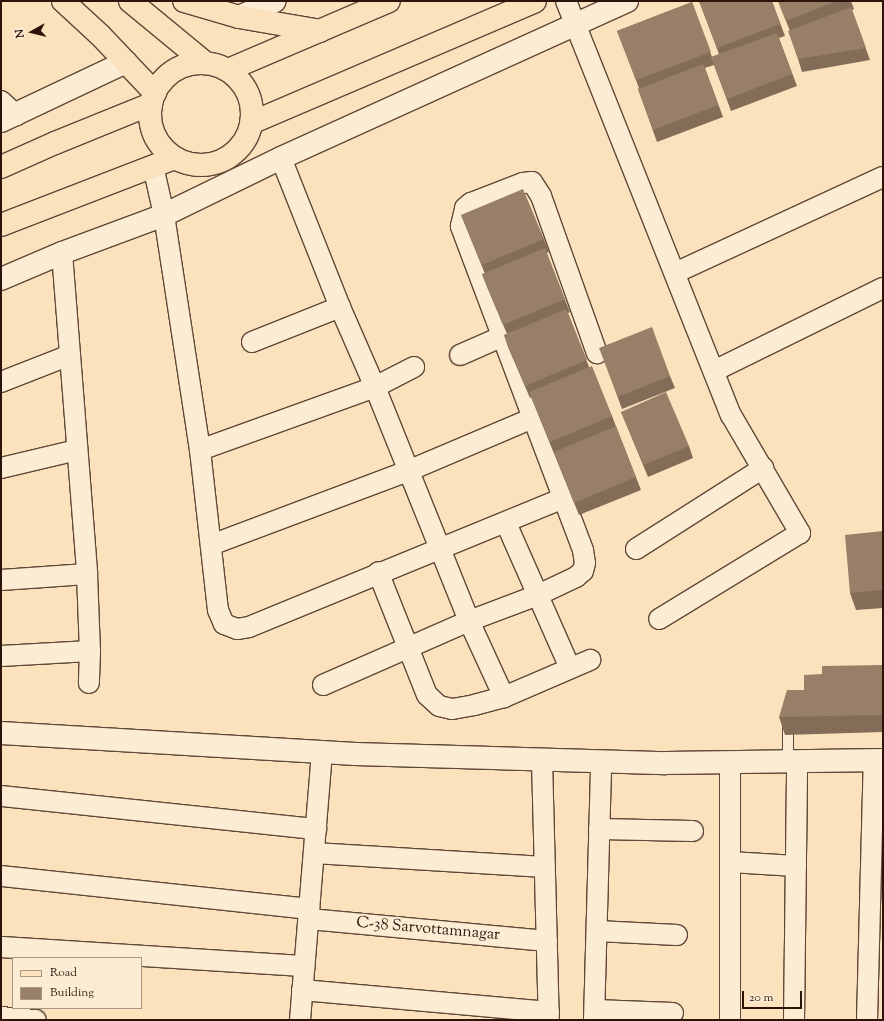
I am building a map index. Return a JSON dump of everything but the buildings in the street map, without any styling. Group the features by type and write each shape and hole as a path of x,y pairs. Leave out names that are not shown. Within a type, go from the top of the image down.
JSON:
{"main road":[{"path":"63,1 126,62 153,98"},
{"path":"130,1 204,62 228,70 238,78 245,87 252,111 251,123 242,146 222,161 198,165 174,158 165,150 152,129 150,117 153,98 161,82 170,73 180,67 204,62"},
{"path":"184,1 239,17 320,31"},
{"path":"228,70 389,1"},
{"path":"251,123 535,1"},
{"path":"1,167 153,98"},
{"path":"1,225 174,158"}],"street":[{"path":"239,17 275,1"},
{"path":"566,1 732,415 800,533 659,619"},
{"path":"1,279 62,253 164,215 281,158 627,1"},
{"path":"6,112 126,62"},
{"path":"281,158 340,307 375,387 469,621 504,697"},
{"path":"153,166 164,215 200,450 218,610 224,624 237,629 249,627 378,572 506,523 564,498"},
{"path":"675,273 883,177"},
{"path":"323,685 469,621 538,595 576,577 583,571 585,563 583,550 501,337 461,226 464,208 523,183 532,182 541,196 598,353"},
{"path":"62,253 87,574 90,651 88,683"},
{"path":"714,371 883,288"},
{"path":"252,342 340,307"},
{"path":"460,355 501,337"},
{"path":"1,382 70,355"},
{"path":"200,450 375,387 414,367"},
{"path":"211,545 408,471 533,418"},
{"path":"1,468 77,450"},
{"path":"636,548 763,468"},
{"path":"506,523 570,668"},
{"path":"378,572 427,695 439,706 452,709 475,705 504,697 590,660"},
{"path":"1,580 87,574"},
{"path":"1,656 90,651"},
{"path":"1,733 322,753 601,762 666,763 879,760 867,1020"},
{"path":"300,1020 322,753"},
{"path":"302,990 549,1016 542,760"},
{"path":"792,761 796,866 794,1020"},
{"path":"601,762 595,1015 672,1013"},
{"path":"730,762 730,1019"},
{"path":"1,796 316,829"},
{"path":"599,829 693,831"},
{"path":"314,853 545,867"},
{"path":"730,862 796,866"},
{"name":"C-38 Sarvottamnagar","path":"1,876 309,914 547,941"},
{"path":"597,931 677,935"},
{"path":"1,947 304,966"},
{"path":"1,1017 36,1020"}],"lane":[{"path":"792,761 788,730 795,715"}]}
